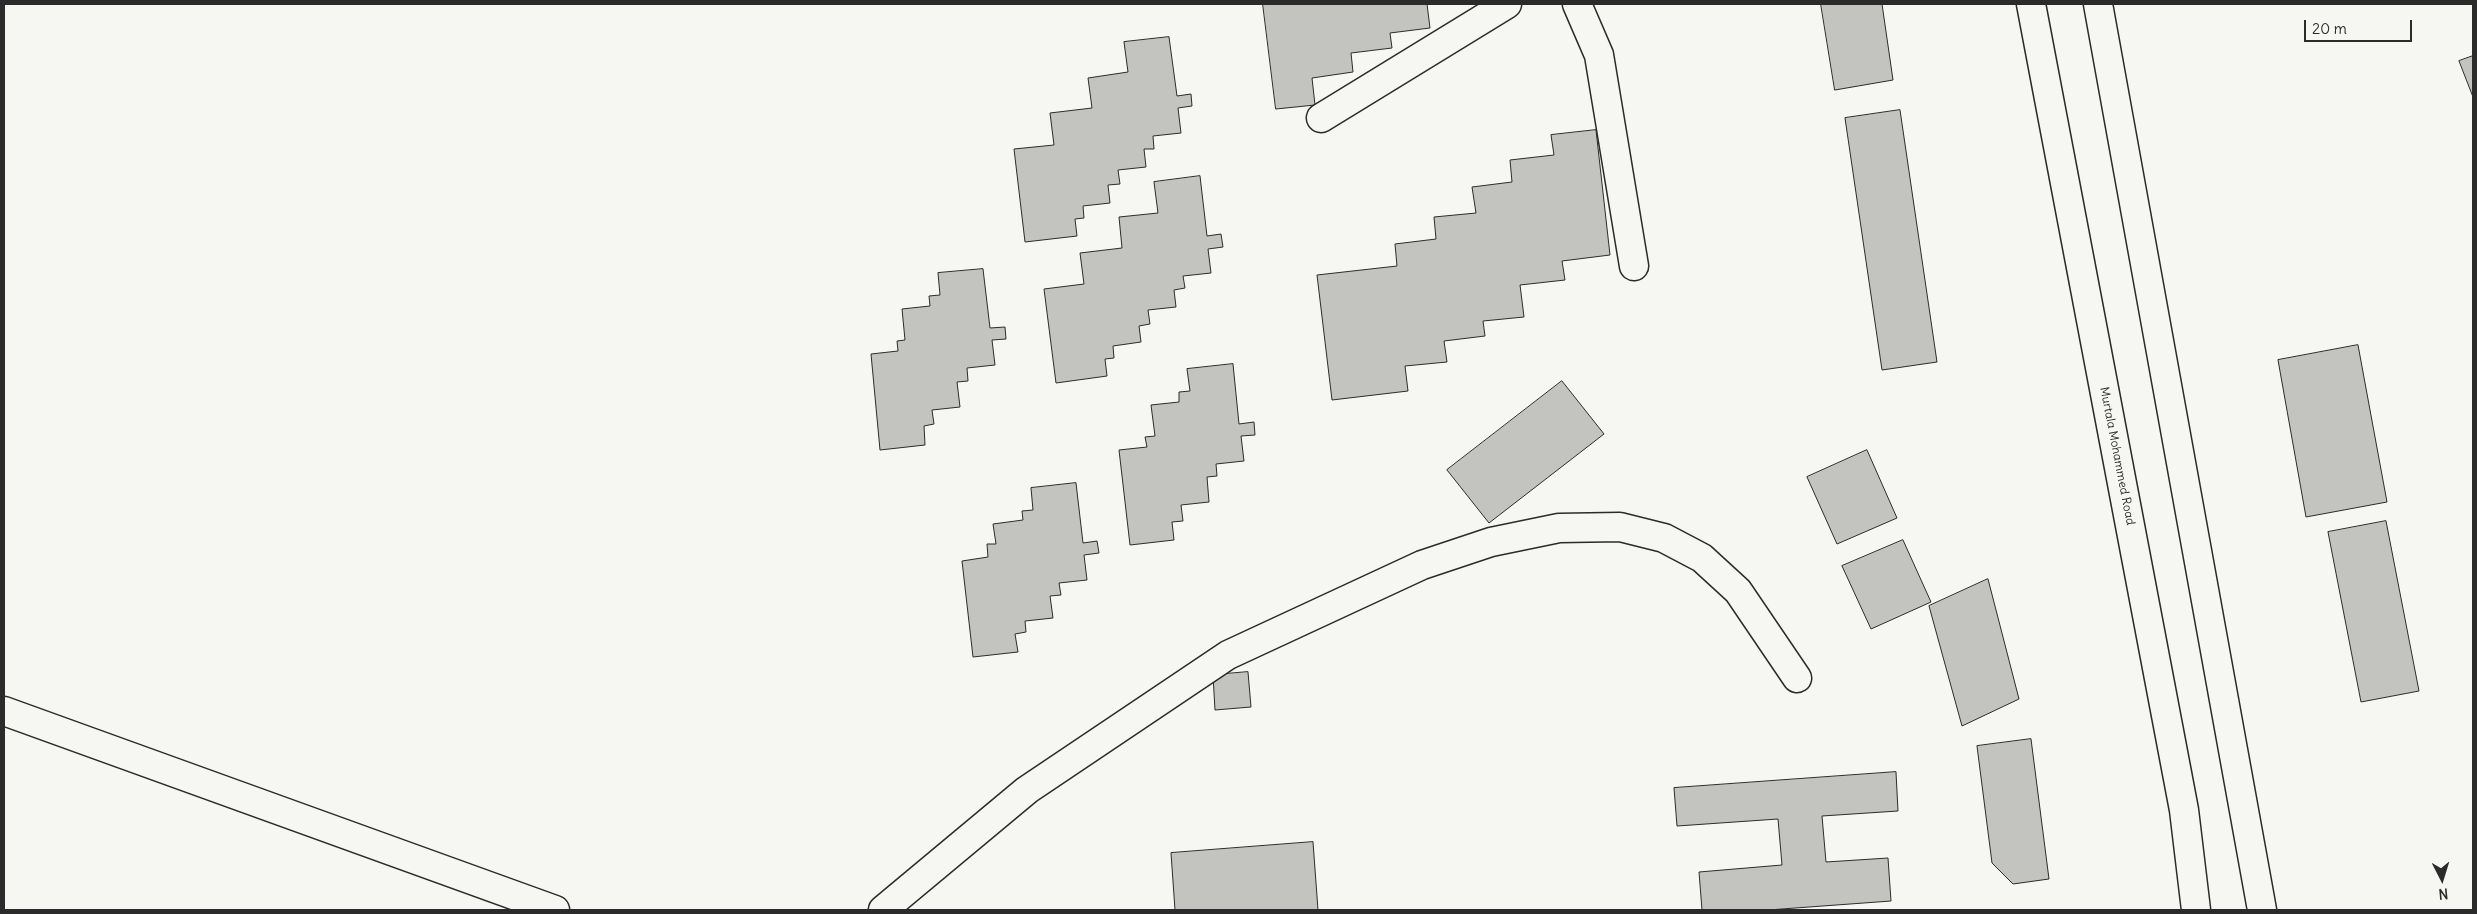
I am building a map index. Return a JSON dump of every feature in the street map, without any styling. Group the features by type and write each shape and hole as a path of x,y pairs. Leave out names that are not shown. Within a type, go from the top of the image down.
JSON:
{"main road":[{"path":"1321,118 1507,4"},
{"path":"1577,4 1599,55 1634,266"},
{"name":"Murtala Mohammed Road","path":"2031,4 2184,810 2196,910"},
{"path":"2098,4 2262,910"},
{"path":"883,910 1027,790 1228,655 1422,565 1492,542 1559,528 1620,527 1664,538 1702,558 1738,591 1797,678"},
{"path":"4,711 554,910"}],"building":[{"path":"1263,4 1427,4 1430,28 1390,33 1392,48 1351,53 1353,72 1312,78 1315,105 1276,109"},
{"path":"1821,4 1882,4 1893,80 1835,90"},
{"path":"1169,37 1177,96 1191,94 1192,106 1178,108 1181,133 1153,136 1154,149 1144,149 1146,167 1118,170 1120,184 1108,185 1110,203 1083,206 1084,218 1075,219 1077,236 1025,242 1014,149 1054,145 1050,113 1092,108 1088,78 1128,72 1124,42"},
{"path":"2473,56 2473,97 2459,61"},
{"path":"1900,110 1937,362 1882,370 1845,118"},
{"path":"1596,130 1610,255 1562,261 1565,280 1520,285 1524,317 1483,321 1485,336 1444,341 1447,362 1405,366 1408,391 1332,400 1317,275 1397,266 1395,244 1436,239 1434,217 1476,213 1472,187 1512,182 1510,160 1554,155 1551,135"},
{"path":"1200,176 1207,236 1221,234 1223,247 1208,249 1211,273 1183,276 1185,288 1174,290 1176,307 1148,310 1150,324 1139,326 1141,342 1113,346 1114,358 1105,359 1107,376 1056,383 1044,289 1084,284 1080,253 1122,248 1119,217 1158,213 1154,182"},
{"path":"983,269 990,328 1005,327 1006,339 992,340 995,365 967,368 968,381 957,382 960,407 932,410 934,424 924,426 925,445 880,450 871,354 898,351 897,341 905,340 902,309 930,306 929,296 940,295 938,273"},
{"path":"2358,345 2387,502 2306,517 2278,360"},
{"path":"1233,364 1239,424 1254,422 1255,435 1241,436 1244,461 1216,464 1217,476 1207,477 1209,502 1181,505 1183,521 1172,522 1174,540 1130,545 1119,450 1147,447 1145,437 1155,436 1151,405 1179,402 1179,392 1190,391 1187,369"},
{"path":"1562,381 1604,434 1489,523 1447,470"},
{"path":"1867,450 1897,518 1837,544 1807,477"},
{"path":"1076,483 1083,543 1097,541 1099,553 1084,555 1087,580 1059,583 1061,595 1050,596 1053,618 1025,621 1026,632 1015,634 1018,652 973,657 962,561 988,557 987,544 996,544 993,524 1023,520 1022,511 1033,510 1031,488"},
{"path":"2386,521 2419,691 2361,702 2328,532"},
{"path":"1903,540 1931,602 1871,629 1842,566"},
{"path":"1988,579 2019,699 1962,726 1929,606"},
{"path":"1248,672 1251,707 1215,710 1213,675"},
{"path":"2031,739 2049,879 2013,884 1992,863 1977,746"},
{"path":"1896,772 1898,811 1822,816 1826,862 1888,858 1891,901 1768,910 1702,910 1699,872 1782,865 1778,819 1677,826 1674,788"},
{"path":"1313,842 1318,910 1175,910 1171,853"}]}
